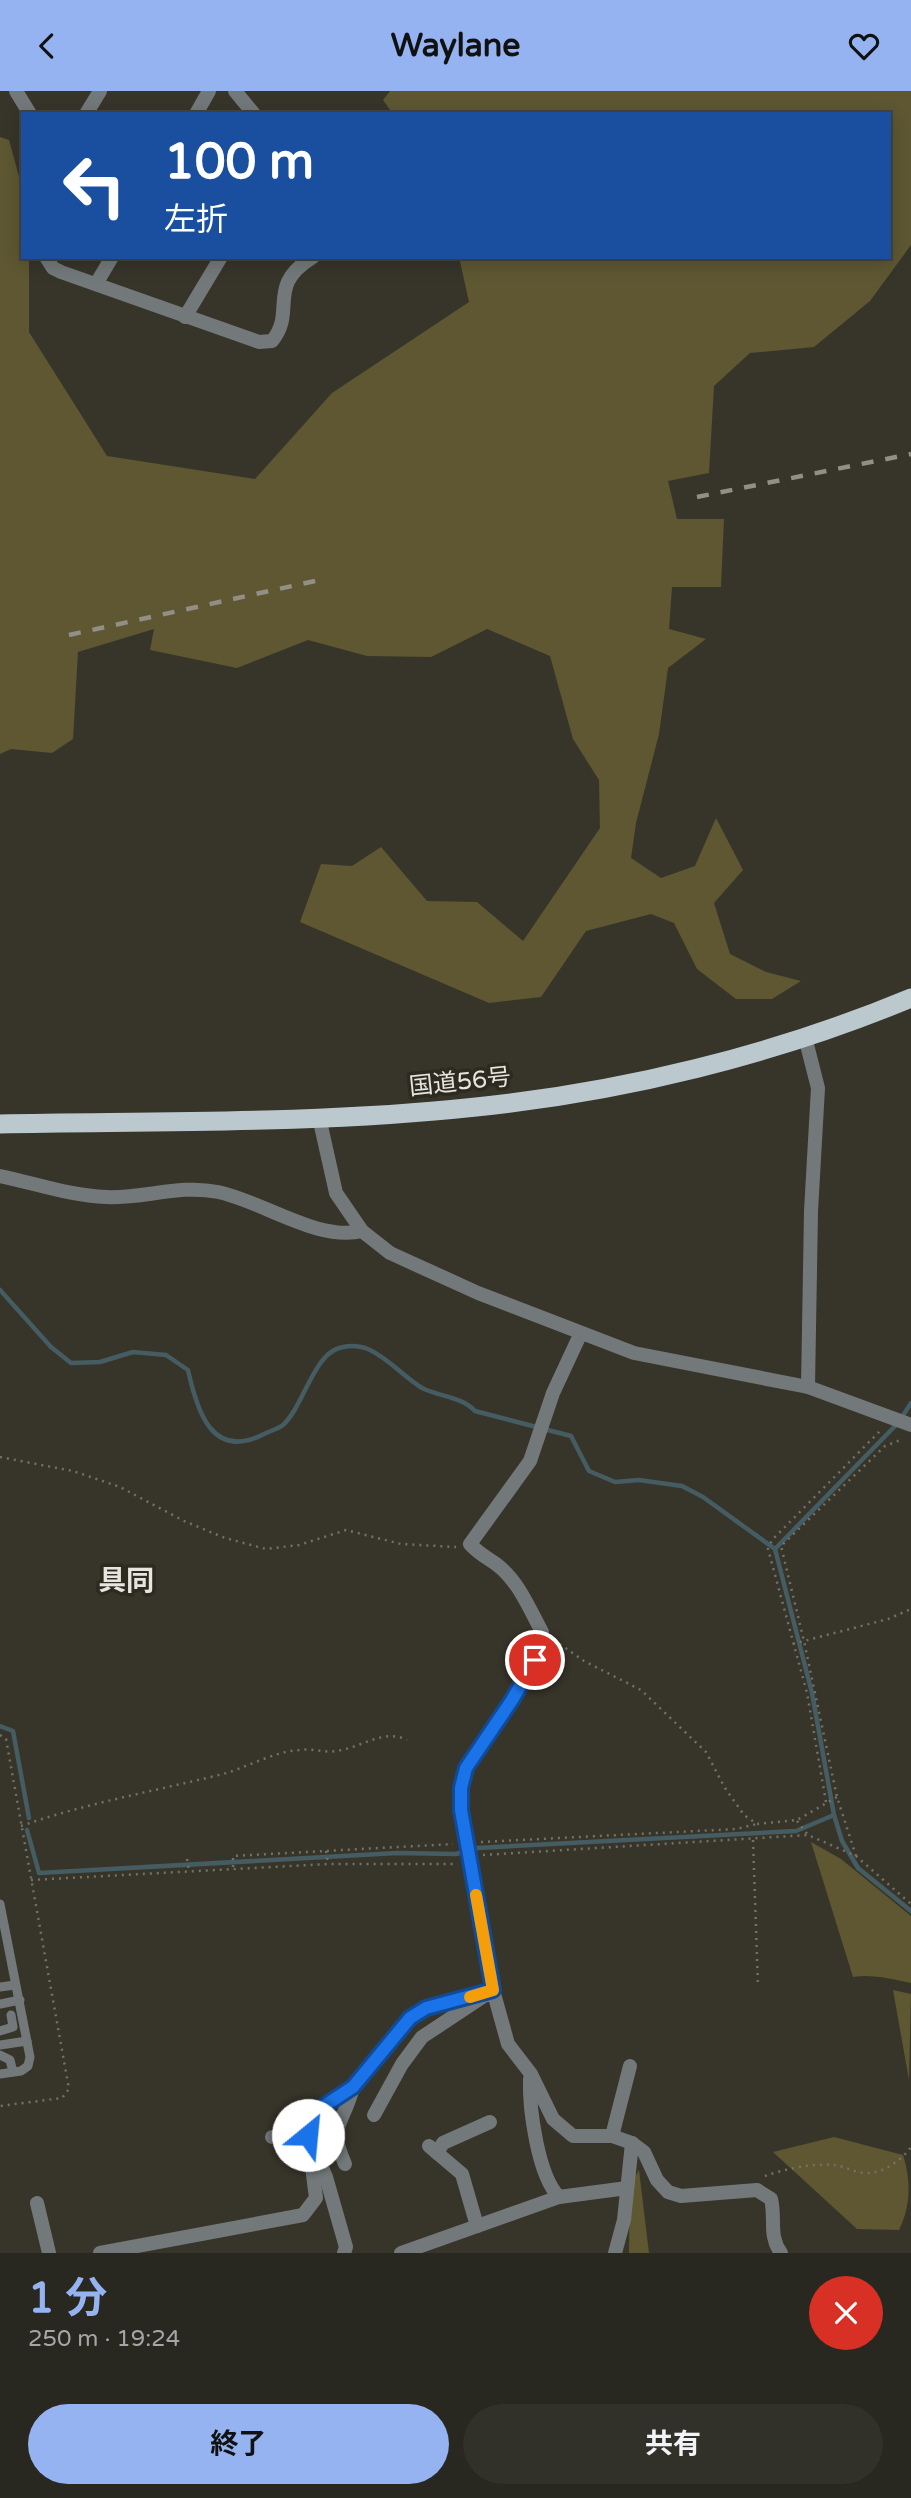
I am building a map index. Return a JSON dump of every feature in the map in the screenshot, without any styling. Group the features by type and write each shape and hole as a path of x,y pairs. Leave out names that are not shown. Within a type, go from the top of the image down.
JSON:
{"highway":[{"name":"国道56号","path":"0,1124 319,1117 476,1107 592,1090 704,1066 805,1037 911,998"}],"street":[{"path":"16,91 29,112"},
{"path":"87,112 100,91"},
{"path":"197,112 209,91"},
{"path":"235,91 252,112"},
{"path":"47,259 53,268 259,342 272,341 278,333 286,281 294,269 310,259"},
{"path":"96,284 111,259"},
{"path":"185,317 220,259"},
{"path":"805,1037 818,1088 811,1211 808,1387"},
{"path":"319,1117 336,1193 362,1231 390,1253 427,1272 580,1335 634,1353 808,1387 911,1425"},
{"path":"0,1176 107,1198 183,1189 218,1192 328,1231 348,1235 362,1231"},
{"path":"580,1335 554,1393 530,1461 470,1544 519,1588 542,1632 535,1660 512,1700 466,1768 461,1788 468,1853 493,1990 508,2044 531,2074 553,2119 573,2136 612,2136 632,2143 644,2152 657,2180 668,2192 681,2196 757,2189 771,2199 774,2210 772,2239 781,2253"},
{"path":"345,2164 335,2142 336,2128 353,2087 410,2018 426,2008 493,1990"},
{"path":"374,2115 402,2064 422,2038 493,1990"},
{"path":"612,2136 630,2066"},
{"path":"531,2074 529,2099 546,2180 559,2197"},
{"path":"100,2253 303,2215 316,2198 308,2135 312,2114 353,2087"},
{"path":"477,2226 462,2174 433,2149 490,2122"},
{"path":"272,2137 308,2135"},
{"path":"308,2135 326,2177 346,2247 344,2253"},
{"path":"615,2253 624,2220 632,2143"},
{"path":"401,2253 559,2197 627,2188"},
{"path":"37,2203 48,2253"}],"lane":[{"path":"0,1905 20,2000 28,2066 0,2074"},
{"path":"0,1987 15,1985"},
{"path":"0,2004 20,2000"},
{"path":"0,2016 22,2013"},
{"path":"0,2031 13,2027 11,2015"},
{"path":"0,2045 27,2041"},
{"path":"0,2055 10,2060 13,2072"}],"path":[{"path":"826,1802 807,1693 768,1549 772,1540 875,1437 891,1417"},
{"path":"856,1856 837,1797 781,1546 886,1446 911,1436"},
{"path":"0,1457 73,1471 120,1486 184,1521 225,1538 266,1549 299,1545 346,1530 401,1544 451,1548 470,1544"},
{"path":"793,1644 888,1619 911,1609"},
{"path":"542,1632 584,1661 641,1689 706,1752 744,1815 757,1825"},
{"path":"21,1826 73,1808 227,1773 287,1752 333,1752 355,1748 395,1734 407,1740"},
{"path":"0,1735 6,1739 69,2089 62,2098 0,2106"},
{"path":"233,1869 233,1856 327,1851 468,1853 757,1825 797,1820 837,1797"},
{"path":"797,1820 808,1835 856,1856 911,1904"},
{"path":"706,1831 707,1842"},
{"path":"468,1853 477,1856 808,1835"},
{"path":"753,1840 758,1986"},
{"path":"327,1851 328,1864"},
{"path":"31,1880 328,1864 458,1864 468,1853"},
{"path":"187,1859 189,1871"},
{"path":"757,2189 761,2178 820,2165 836,2165 866,2173 879,2171 892,2165 911,2147"}],"shaded area":[{"path":"390,91 911,91 911,245 870,301 814,347 750,353 714,386 709,473 668,481 677,519 724,519 721,587 672,587 669,629 706,639 668,668 659,734 636,823 631,858 661,878 695,866 716,818 743,870 714,903 730,954 766,972 801,981 772,999 736,999 697,969 674,923 651,914 586,931 541,997 489,1003 300,922 321,864 352,866 381,847 427,901 477,902 523,941 600,828 599,780 573,739 550,656 487,629 431,657 367,656 308,640 237,668 150,650 154,629 78,652 73,739 52,753 11,749 0,754 0,137 9,140 21,184 21,259 29,259 29,332 107,456 255,479 332,393 469,302 459,259 891,259 891,112 392,112 383,100"},
{"path":"811,1842 841,1859 911,1916 911,1983 875,1977 853,1977"},
{"path":"893,1990 911,1994 909,2080"},
{"path":"834,2137 903,2155 908,2193 906,2211 899,2230 857,2229 773,2152"},
{"path":"639,2170 649,2253 629,2253 630,2186"}],"waterway":[{"path":"0,1290 51,1347 71,1363 100,1362 133,1352 166,1355 188,1370 202,1415 219,1436 231,1441 246,1441 283,1425 297,1407 322,1361 339,1348 359,1347 377,1354 422,1388 457,1400 475,1411 571,1436 589,1471 615,1482 639,1480 682,1486 703,1497 775,1549 812,1693 834,1815 842,1841 858,1868 911,1911"},
{"path":"902,1417 911,1403"},
{"path":"775,1549 897,1424"},
{"path":"0,1726 13,1731 29,1818"},
{"path":"27,1830 39,1873 397,1853 456,1854 477,1848 796,1831 834,1815"}],"railway":[{"path":"697,497 911,454"},
{"path":"69,635 324,579"}],"slow traffic":[{"path":"470,1997 493,1990 476,1895"}],"district":[{"name":"具同","path":"126,1581"}],"route":[{"path":"308,2135 312,2114 353,2087 410,2018 426,2008 493,1990 461,1810 461,1788 466,1768 512,1700 535,1660"}]}
